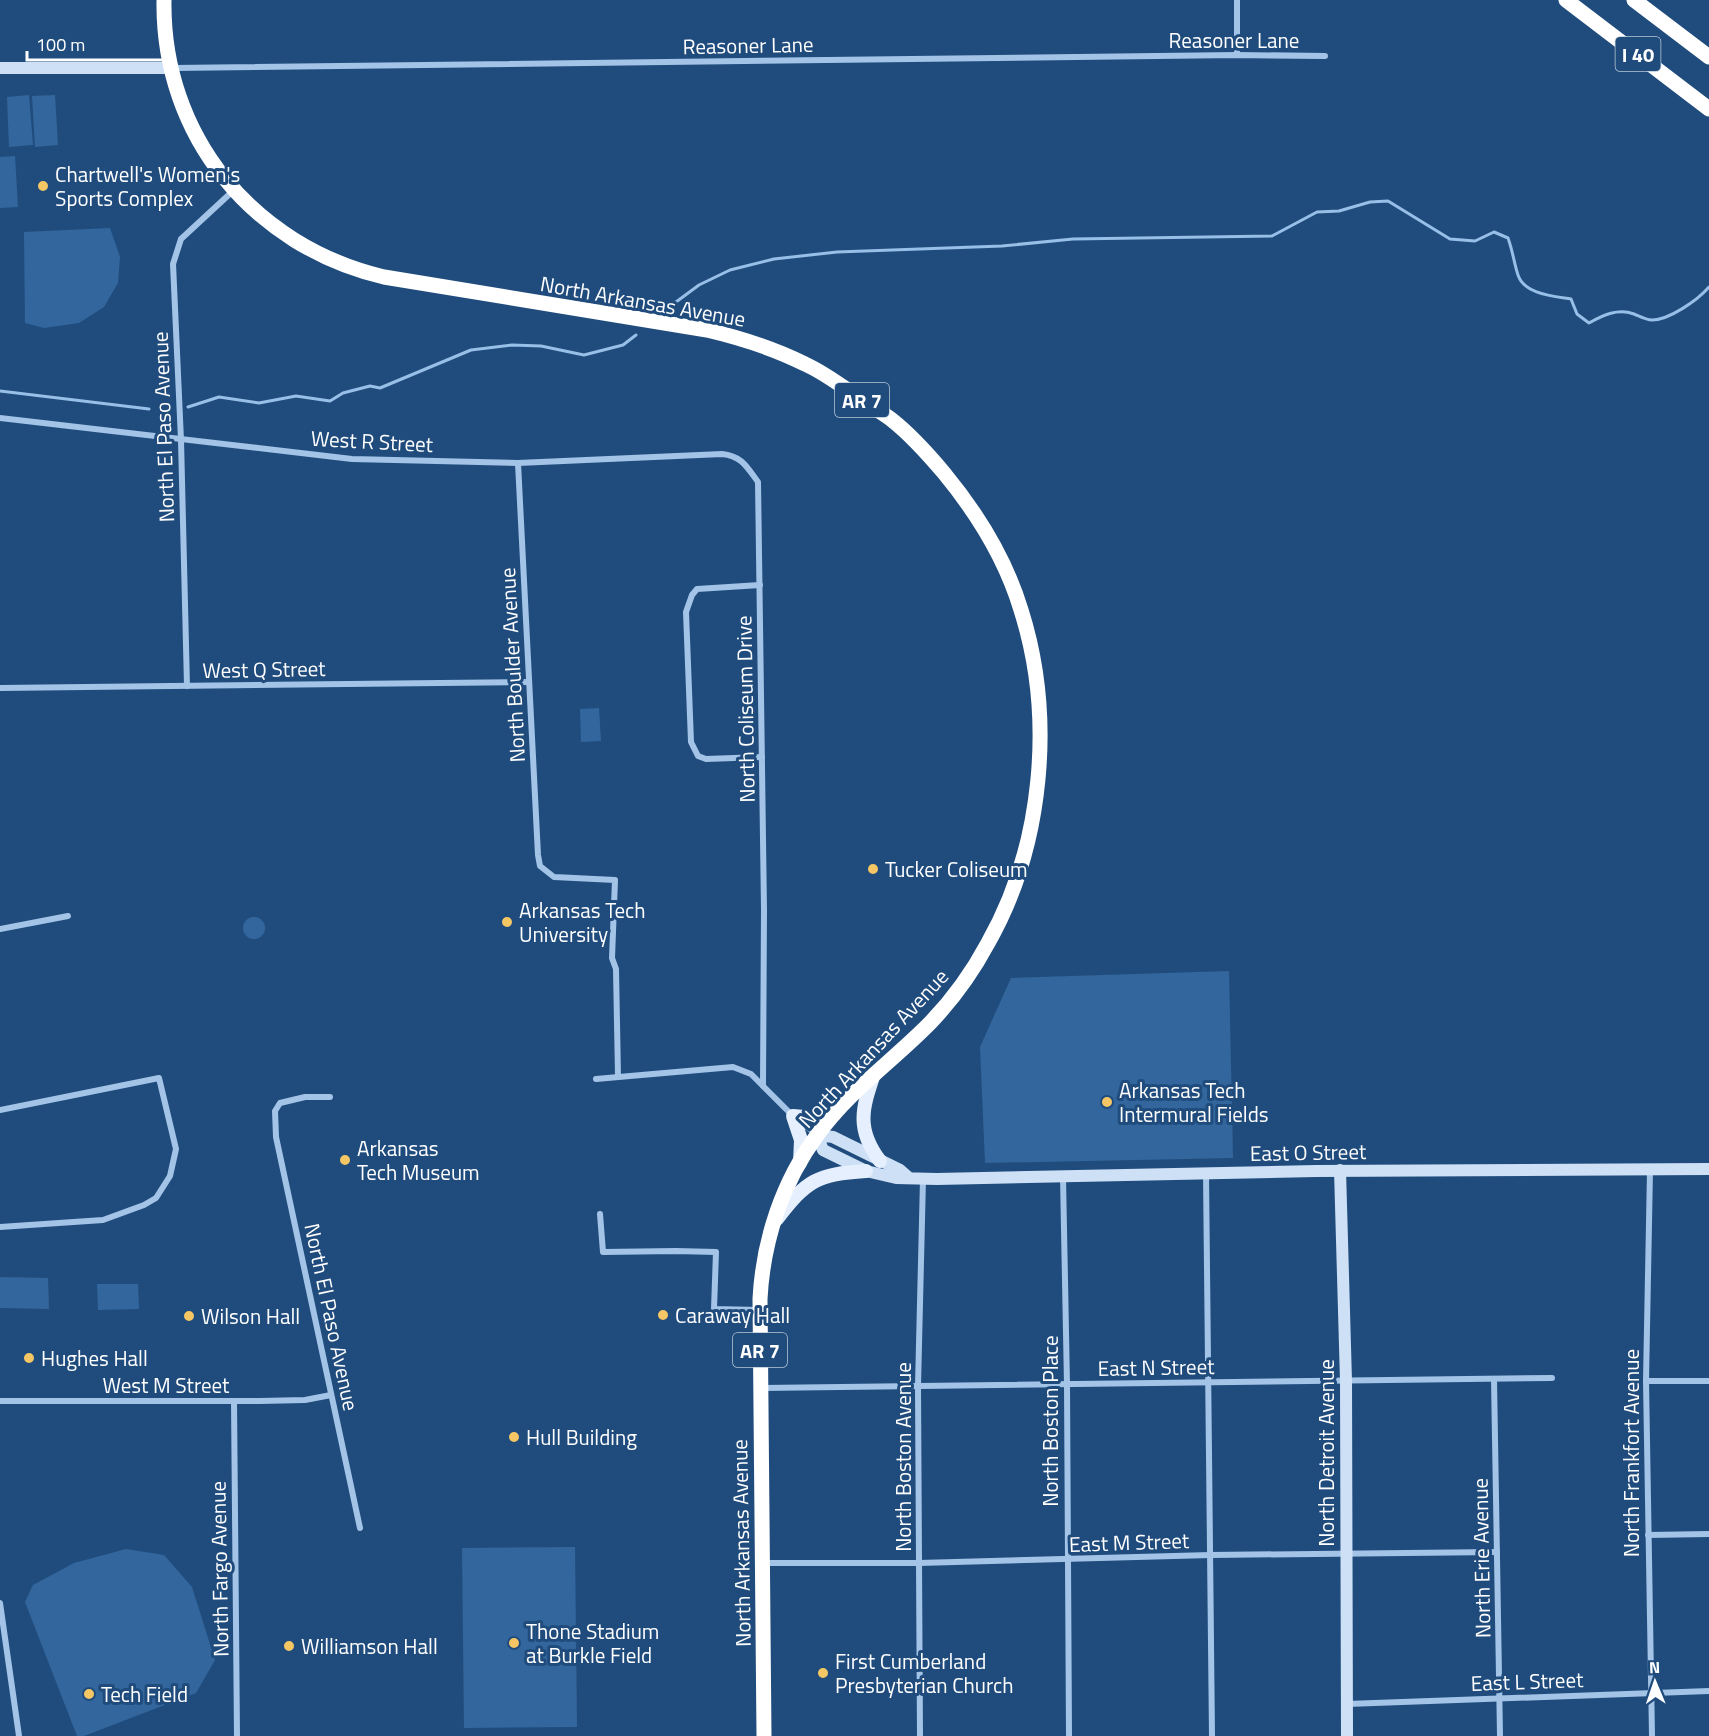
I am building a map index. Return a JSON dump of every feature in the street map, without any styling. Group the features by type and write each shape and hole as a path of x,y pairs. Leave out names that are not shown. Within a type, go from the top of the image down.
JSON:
{"highway":[{"name":"North Arkansas Avenue","path":"164,0 165,36 171,68 181,103 201,144 234,190 259,215 296,242 315,254 358,271 707,330 758,343 806,364 893,421 931,457 968,502 998,555 1022,610 1034,668 1041,726 1039,786 1028,840 1011,893 988,944 958,991 932,1021 874,1074 817,1135 785,1192 772,1225 761,1272 761,1563 764,1736"},
{"name":"I 40","path":"1566,0 1709,109"},
{"name":"I 40","path":"1634,0 1709,57"}],"main road":[{"path":"874,1074 864,1104 862,1120 867,1140 880,1161"},
{"path":"800,1163 801,1140 793,1116 815,1118 834,1115"},
{"path":"772,1225 794,1197 813,1181 834,1173 866,1172"}],"street":[{"path":"1237,0 1237,55"},
{"name":"Reasoner Lane","path":"171,68 1237,55 1325,56"},
{"path":"0,68 171,68"},
{"name":"North El Paso Avenue","path":"187,686 181,440 173,264 181,239 234,190"},
{"name":"West R Street","path":"0,418 352,459 518,463 729,454 743,461"},
{"name":"North Coliseum Drive","path":"743,461 758,482 764,962 763,1086"},
{"name":"North Boulder Avenue","path":"518,463 540,866 554,877 615,880 612,957 616,969 618,1076"},
{"path":"760,585 697,589 692,595 686,612 691,742 698,756 706,759 762,757"},
{"name":"West Q Street","path":"0,688 529,682"},
{"path":"0,929 68,916"},
{"path":"596,1079 733,1067 751,1074 793,1116 817,1135"},
{"path":"0,1110 159,1078 176,1149 170,1176 156,1198 144,1205 103,1220 0,1227"},
{"name":"North El Paso Avenue","path":"330,1097 305,1097 280,1103 275,1112 276,1137 360,1528"},
{"name":"East O Street","path":"908,1177 900,1170 833,1137 817,1135 823,1150 866,1172 896,1178 958,1180 1340,1170 1709,1168"},
{"name":"North Detroit Avenue","path":"1340,1170 1346,1381 1347,1736"},
{"name":"North Frankfort Avenue","path":"1650,1170 1646,1381 1652,1736"},
{"path":"1206,1174 1212,1736"},
{"name":"North Boston Avenue","path":"920,1736 918,1386 923,1178"},
{"name":"North Boston Place","path":"1063,1178 1069,1736"},
{"path":"600,1214 603,1252 716,1252 714,1309 760,1310"},
{"name":"East N Street","path":"761,1388 1552,1378"},
{"name":"North Erie Avenue","path":"1494,1379 1500,1736"},
{"path":"1646,1381 1709,1381"},
{"name":"West M Street","path":"0,1401 305,1400 331,1395"},
{"name":"North Fargo Avenue","path":"234,1401 237,1736"},
{"path":"1648,1535 1709,1534"},
{"name":"East M Street","path":"761,1563 919,1563 1211,1555 1497,1552"},
{"path":"0,1603 19,1736"},
{"name":"East L Street","path":"1346,1704 1709,1691"}],"shaded area":[{"path":"29,95 33,145 9,147 7,97"},
{"path":"55,95 58,145 35,147 32,96"},
{"path":"15,156 18,207 0,208 0,157"},
{"path":"110,228 120,257 118,283 104,307 79,323 44,328 25,323 24,232"},
{"path":"599,708 601,741 581,742 580,709"},
{"path":"254,917 262,920 265,928 262,936 254,939 246,936 243,928 246,920"},
{"name":"Arkansas Tech Intermural Fields","path":"1229,971 1233,1158 985,1163 980,1047 1011,978"},
{"path":"0,1277 48,1278 49,1309 0,1308"},
{"path":"97,1284 138,1284 139,1309 98,1310"},
{"path":"575,1547 577,1727 464,1728 462,1548"},
{"path":"126,1549 164,1555 192,1587 215,1660 196,1693 84,1736 77,1736 25,1602 33,1585 74,1563"}],"waterway":[{"path":"676,302 699,285 730,270 774,259 837,252 1002,246 1073,239 1272,236 1317,212 1339,211 1370,202 1388,201 1450,239 1475,241 1494,232 1508,238 1521,281 1540,293 1571,299 1577,314 1589,323 1616,312 1628,312 1650,320 1667,317 1698,298 1709,287"},
{"path":"188,407 219,397 259,403 296,396 330,401 343,393 370,386 380,388 471,350 512,345 541,346 584,355 623,345 636,335"},
{"path":"0,391 149,409"}],"place":[{"name":"Chartwell's Women's Sports Complex","path":"43,186"},
{"name":"Tucker Coliseum","path":"873,869"},
{"name":"Arkansas Tech University","path":"507,922"},
{"name":"Arkansas Tech Intermural Fields","path":"1107,1102"},
{"name":"Arkansas Tech Museum","path":"345,1160"},
{"name":"Caraway Hall","path":"663,1315"},
{"name":"Wilson Hall","path":"189,1316"},
{"name":"Hughes Hall","path":"29,1358"},
{"name":"Hull Building","path":"514,1437"},
{"name":"Thone Stadium at Burkle Field","path":"514,1643"},
{"name":"Williamson Hall","path":"289,1646"},
{"name":"First Cumberland Presbyterian Church","path":"823,1673"},
{"name":"Tech Field","path":"89,1694"}]}
